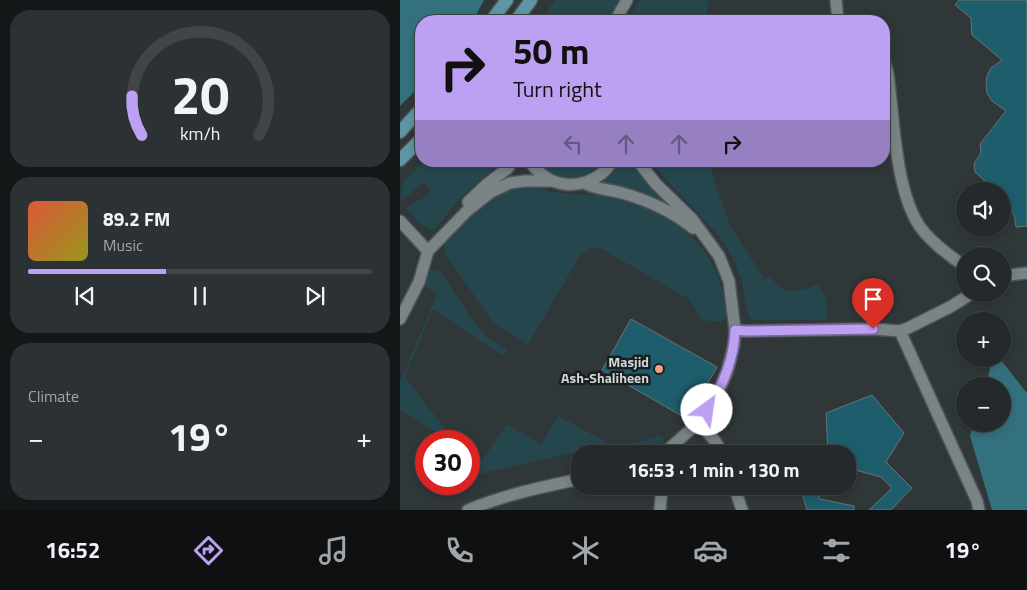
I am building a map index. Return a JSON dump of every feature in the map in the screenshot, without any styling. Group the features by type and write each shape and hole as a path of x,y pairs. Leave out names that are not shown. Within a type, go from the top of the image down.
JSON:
{"main road":[{"path":"496,15 507,0"},
{"path":"520,15 531,0"},
{"path":"400,132 415,115"},
{"path":"400,160 415,145"}],"street":[{"path":"618,15 627,0"},
{"path":"836,0 837,15"},
{"path":"890,90 904,193 917,223 940,247 956,259"},
{"path":"400,319 419,282 428,251 461,208 508,167"},
{"path":"534,167 539,173 554,182"},
{"path":"440,237 467,211 491,192 510,183 525,181 554,182 568,185 584,183 598,177 608,167"},
{"path":"643,167 656,184 692,219 719,256 729,281 735,330 734,344 727,372 716,397 698,423 673,445"},
{"path":"584,183 594,188 621,193 663,209 685,222 708,240"},
{"path":"400,221 428,251"},
{"path":"1011,275 1027,274"},
{"path":"735,330 873,329 900,331 958,302"},
{"path":"900,331 978,501 979,510"},
{"path":"698,423 718,445"},
{"path":"468,510 513,494 571,481"},
{"path":"660,510 661,495"},
{"path":"737,495 742,510"}],"shaded area":[{"path":"400,0 484,0 476,15 415,15 415,91 400,106"},
{"path":"555,0 620,0 610,15 544,15"},
{"path":"640,0 709,0 706,15 630,15"},
{"path":"418,167 495,167 459,199 436,228 432,229 419,223 406,208 425,197 431,190 424,182 400,202 403,182"},
{"path":"544,167 597,167 587,173 570,178"},
{"path":"616,167 636,167 673,208 599,183 611,174"},
{"path":"655,167 711,167 714,181 730,225 764,279 771,276 778,286 788,291 802,290 816,284 825,296 826,320 752,320 748,314 742,282 733,258 719,236"},
{"path":"530,185 552,192 597,195 629,202 646,208 677,225 691,236 712,263 723,295 726,311 725,321 703,320 699,317 689,299 602,249 594,247 581,254 528,344 494,324 444,252 445,245 469,219 498,195 513,188"},
{"path":"432,269 440,271 473,321 488,338 506,349 506,354 501,355 433,309 405,377 446,430 433,430 400,410 400,382 437,295 421,284"},
{"path":"991,367 1006,367 1027,393 1027,510 992,510 970,436 971,432 1011,432 1011,377 988,377"},
{"path":"558,416 611,445 571,445 571,453 480,474 480,463 507,424 541,445"},
{"path":"659,436 664,439 663,443 658,445 628,445"}],"building":[{"path":"959,0 1027,0 1027,226 1016,227 1014,214 1011,212 1011,182 985,182 975,172 974,164 981,153 980,144 1006,111 992,101 987,93 986,84 991,68 1002,60 972,35 971,18 955,5"},
{"name":"Masjid Ash-Shaliheen","path":"631,319 717,367 687,419 602,370"},
{"path":"872,395 904,433 886,462 912,488 891,510 869,510 892,488 881,477 856,470 856,445 828,445 826,413"},
{"path":"803,495 818,495 820,499 854,506 854,510 807,510"}],"place":[{"name":"Masjid Ash-Shaliheen","path":"659,369"}],"route":[{"path":"707,410 716,397 727,372 734,344 735,330 873,329"}]}
